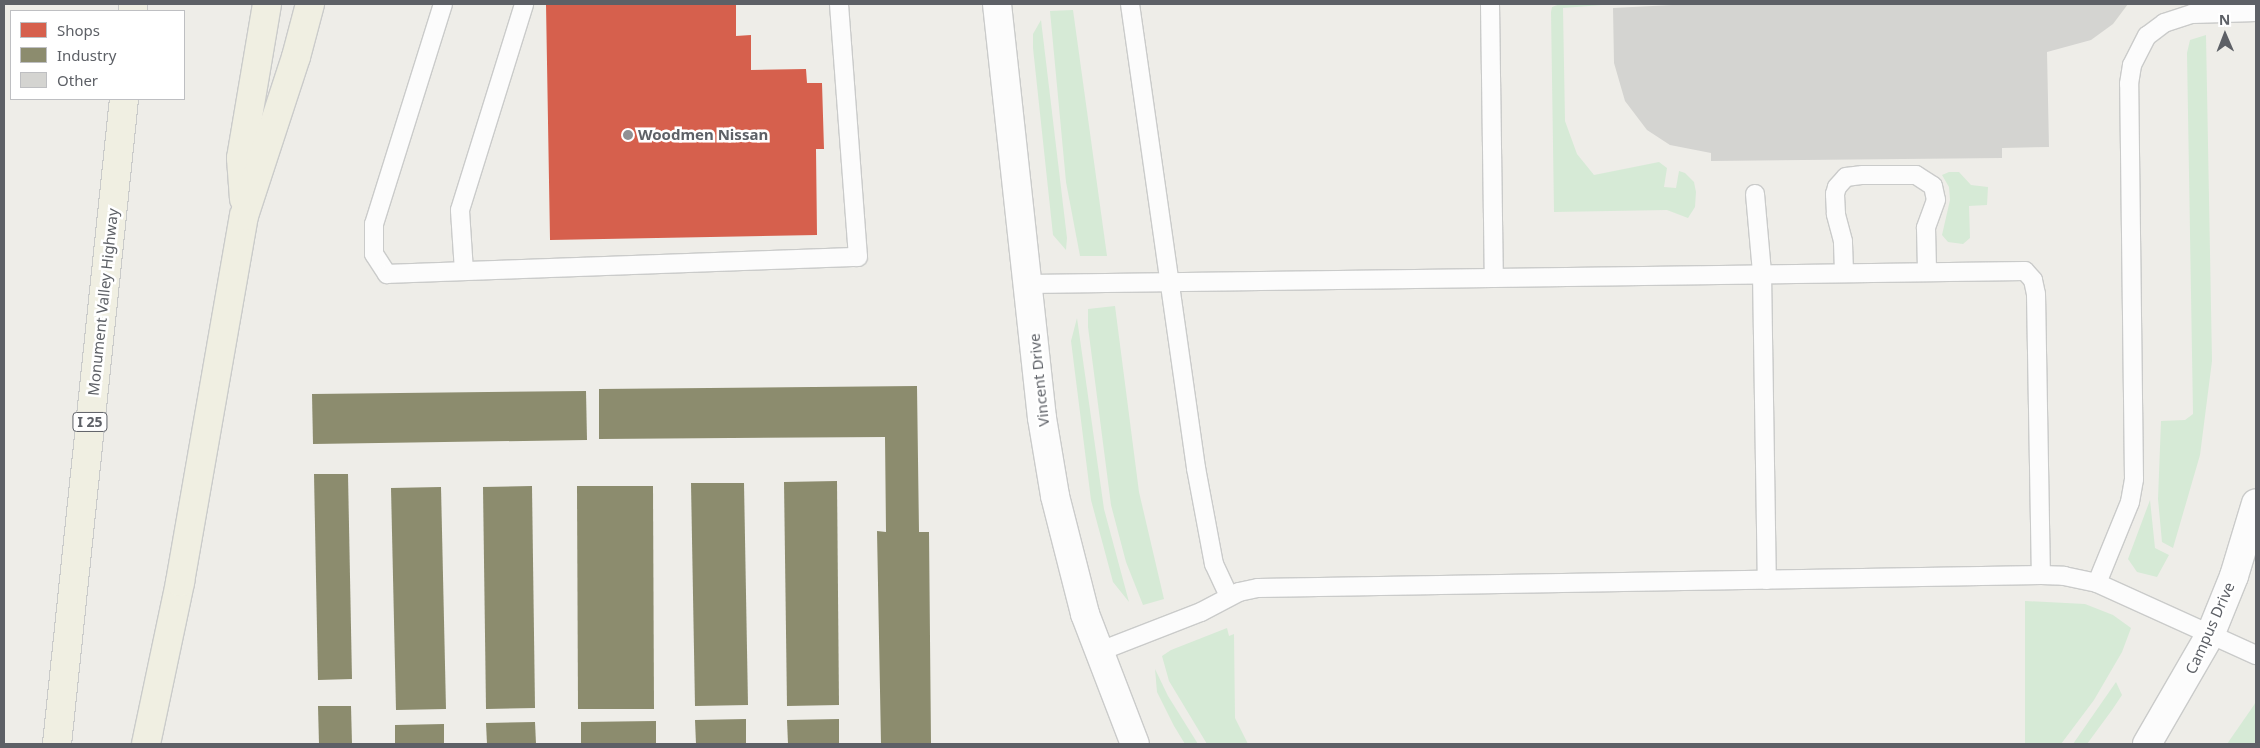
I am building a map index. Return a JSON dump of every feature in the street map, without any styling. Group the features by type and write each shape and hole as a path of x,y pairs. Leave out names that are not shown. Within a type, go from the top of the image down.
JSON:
{"highway":[{"path":"244,216 241,158 267,4"},
{"path":"146,744 180,582 244,216 296,57 310,4"},
{"name":"Monument Valley Highway","path":"57,744 124,100"}],"street":[{"name":"Vincent Drive","path":"997,4 1029,284 1042,418 1055,496 1076,585 1098,652 1136,744"},
{"name":"Campus Drive","path":"2147,744 2211,633 2234,576 2256,503"}],"lane":[{"path":"443,4 374,224 374,254 387,274 858,257 839,4"},
{"path":"464,271 460,210 524,4"},
{"path":"1130,4 1168,282 1203,509 1214,564 1229,596"},
{"path":"1490,4 1494,278"},
{"path":"2097,583 2130,502 2134,479 2129,84 2132,65 2147,36 2164,23 2192,14 2256,12"},
{"path":"1844,272 1843,241 1834,204 1836,187 1846,178 1872,175 1916,175 1932,186 1936,200 1926,228 1927,270"},
{"path":"1755,194 1762,273 1767,580"},
{"path":"1029,284 2019,269 2033,280 2036,294 2041,575"},
{"path":"1098,652 1201,612 1229,596 1258,588 2041,575 2064,576 2097,583 2256,655"}],"green space":[{"path":"1560,4 1615,4 1563,8 1565,121 1577,154 1594,175 1659,162 1667,168 1664,187 1676,188 1679,171 1685,173 1694,182 1696,192 1695,207 1688,218 1667,210 1554,212 1551,12 1552,7"},
{"path":"1073,10 1107,256 1080,256 1066,182 1050,11"},
{"path":"1041,20 1067,238 1066,250 1053,235 1033,48 1033,34"},
{"path":"2206,35 2212,361 2200,455 2173,548 2162,542 2158,499 2161,421 2185,420 2193,414 2187,53 2190,40"},
{"path":"1949,172 1959,172 1971,185 1988,187 1987,205 1969,206 1970,238 1963,244 1948,242 1942,235 1950,200 1949,187 1942,175"},
{"path":"1115,306 1139,492 1164,599 1143,605 1126,562 1111,505 1088,327 1088,309"},
{"path":"1077,318 1104,509 1129,602 1113,582 1091,500 1071,341"},
{"path":"2150,500 2155,548 2169,555 2157,577 2137,572 2128,559"},
{"path":"2025,601 2085,604 2113,615 2131,628 2122,652 2094,700 2061,744 2025,744"},
{"path":"1227,628 1229,636 1234,634 1235,718 1248,744 1207,744 1169,681 1162,656 1171,650"},
{"path":"1155,669 1168,696 1198,744 1185,744 1174,726 1157,692"},
{"path":"2116,682 2122,695 2112,710 2087,744 2073,744"},
{"path":"2256,701 2256,744 2227,744 2254,705"}],"building: Shops":[{"path":"546,4 736,4 736,36 751,35 751,70 806,69 807,83 822,83 824,149 816,149 817,235 550,240"}],"building: Industry":[{"path":"917,386 919,532 929,532 931,744 881,744 877,531 886,532 885,437 599,439 599,389"},
{"path":"586,391 587,440 313,444 312,394"},
{"path":"314,474 348,474 352,679 318,680"},
{"path":"837,481 839,705 787,706 784,482"},
{"path":"691,483 744,483 748,705 695,706"},
{"path":"532,486 535,708 486,709 483,487"},
{"path":"577,486 653,486 654,709 578,709"},
{"path":"441,487 446,709 396,710 391,488"},
{"path":"318,706 351,706 352,744 319,744"},
{"path":"746,719 746,744 696,744 695,720"},
{"path":"839,719 839,744 788,744 787,720"},
{"path":"656,721 656,744 581,744 581,722"},
{"path":"535,722 536,744 487,744 486,723"},
{"path":"444,724 444,744 395,744 395,725"}],"building: Other":[{"path":"1692,4 2128,4 2113,24 2091,40 2047,52 2049,147 2002,148 2002,158 1711,161 1711,153 1670,145 1647,130 1625,101 1614,63 1613,8"}],"place":[{"name":"Woodmen Nissan","path":"628,135"}]}
